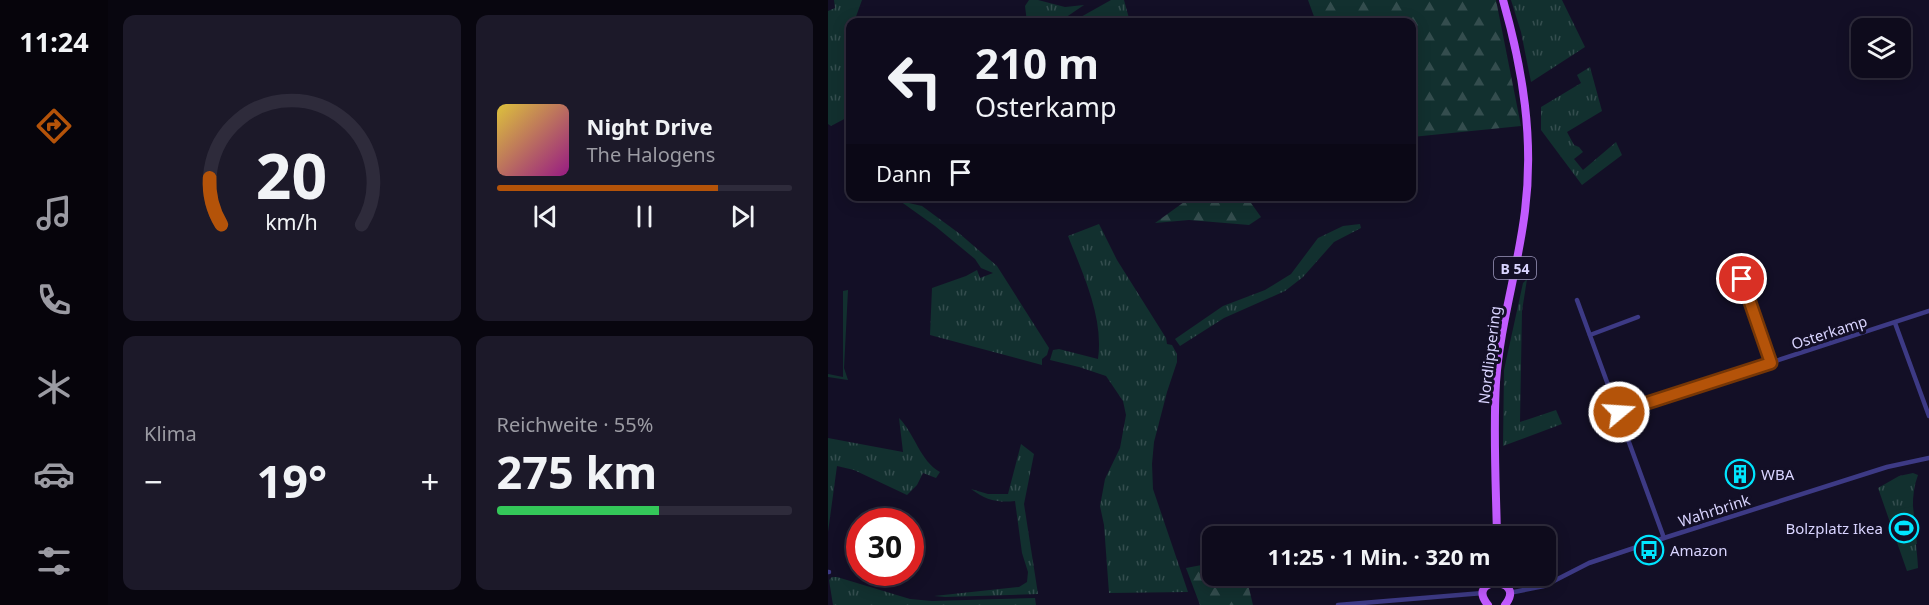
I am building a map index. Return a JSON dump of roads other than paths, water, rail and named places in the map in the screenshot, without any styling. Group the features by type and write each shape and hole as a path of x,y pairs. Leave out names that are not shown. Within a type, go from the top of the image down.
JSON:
{"main road":[{"name":"Nordlippering","path":"1497,526 1496,382 1503,328 1525,212 1529,158 1523,83 1503,0"},
{"path":"1487,586 1483,593 1488,605"},
{"path":"1505,586 1509,593 1509,599 1505,605"}],"street":[{"path":"1742,279 1771,363"},
{"path":"1577,300 1664,538"},
{"name":"Osterkamp","path":"1619,412 1929,310"},
{"path":"1590,335 1638,317"},
{"path":"1895,323 1929,416"},
{"name":"Wahrbrink","path":"1509,593 1544,586 1599,559 1664,538 1887,467 1929,458"},
{"path":"1338,605 1483,593"}],"place":[{"name":"WBA","path":"1740,474"},
{"name":"Bolzplatz Ikea","path":"1904,528"},
{"name":"Amazon","path":"1649,550"}]}
